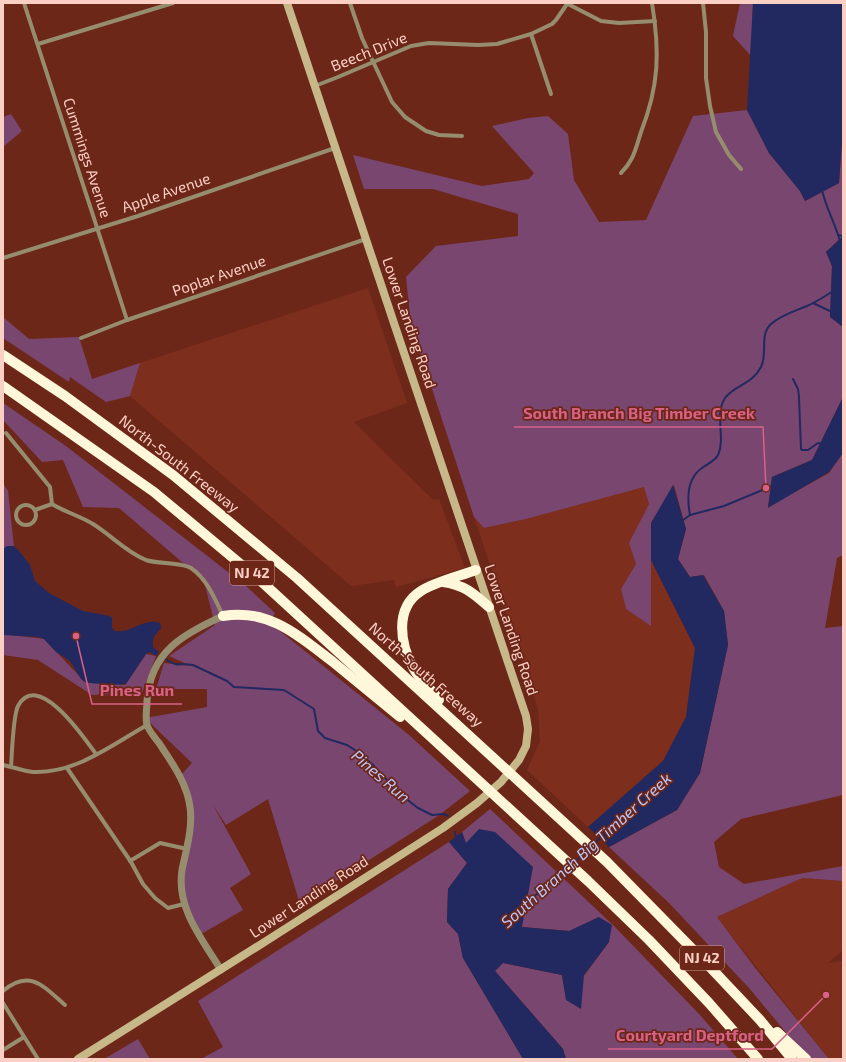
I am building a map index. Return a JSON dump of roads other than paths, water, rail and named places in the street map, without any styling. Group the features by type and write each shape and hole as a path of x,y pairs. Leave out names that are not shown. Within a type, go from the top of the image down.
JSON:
{"highway":[{"name":"North-South Freeway","path":"3,355 65,396 173,475 297,578 606,862 687,943 760,1020 792,1059"},
{"name":"NJ 42","path":"3,386 154,492 262,582 588,881 649,940 709,1003 758,1059"},
{"path":"447,716 437,697 422,681 413,668 405,649 402,624 405,612 414,598 424,590 476,570"},
{"path":"444,582 458,585 467,589 489,607"},
{"path":"223,616 242,614 255,616 274,622 291,630 400,717 438,743"},
{"path":"760,1020 778,1033 806,1059"}],"main road":[{"name":"Lower Landing Road","path":"78,1059 443,828 477,803 501,782 516,764 526,746 528,729 527,721 287,3"}],"street":[{"name":"Cummings Avenue","path":"24,3 127,320"},
{"path":"38,44 173,3"},
{"path":"350,3 362,38 392,102 405,117 426,131 439,135 462,136"},
{"name":"Beech Drive","path":"315,86 374,63 411,46 429,43 478,45 497,44 531,34 556,20 567,3 601,21 619,23 655,21"},
{"path":"621,173 632,159 654,93 657,54 655,21 652,3"},
{"path":"703,3 706,32 706,78 710,106 716,132 729,155 741,169"},
{"path":"531,34 551,94"},
{"name":"Apple Avenue","path":"3,258 98,228 335,148"},
{"name":"Poplar Avenue","path":"81,338 127,320 366,239"},
{"path":"6,433 50,487 52,504"},
{"path":"35,510 52,504"},
{"path":"52,504 65,512 92,523 133,553 147,560 189,567 200,576 214,597 223,616 196,628 180,639 165,653 160,660 155,669 148,690 147,725 180,776 188,793 191,819 182,872 181,890 184,904 195,927 220,970"},
{"path":"26,505 35,510 35,520 31,524 22,524 17,520 16,513 20,507 26,505"},
{"path":"11,767 15,717 18,706 24,698 32,695 46,698 51,702 80,732 96,754"},
{"path":"3,765 33,772 67,768 76,765 147,725"},
{"path":"67,768 130,860 143,884 155,898 168,908 184,904"},
{"path":"130,860 160,843 187,849"},
{"path":"3,991 17,982 37,982 65,1005"},
{"path":"3,1004 38,1059"},
{"path":"3,1050 24,1037"}],"waterway":[{"name":"South Branch Big Timber Creek","path":"822,190 840,241"},
{"name":"South Branch Big Timber Creek","path":"838,235 843,236"},
{"path":"690,515 688,502 690,483 697,473 718,455 721,441 720,412 722,405 725,398 733,390 753,378 761,367 764,356 764,339 767,328 779,318 814,303 833,291"},
{"path":"813,303 832,312"},
{"path":"793,379 798,389 799,397 801,449 808,450 818,443 823,444"},
{"name":"South Branch Big Timber Creek","path":"682,521 690,515 724,506 772,486"},
{"name":"Pines Run","path":"164,658 177,664 193,665 227,681 234,687 284,690 314,709 318,731 325,738 347,745 358,752 372,764 401,795 418,808 432,815 444,814 448,816"},
{"name":"Pines Run","path":"455,832 456,839"},
{"name":"South Branch Big Timber Creek","path":"593,845 601,837"},
{"name":"South Branch Big Timber Creek","path":"574,863 588,850"},
{"name":"South Branch Big Timber Creek","path":"525,904 569,867"}],"place":[{"name":"South Branch Big Timber Creek","path":"766,488"},
{"name":"Pines Run","path":"76,636"},
{"name":"Courtyard Deptford","path":"826,995"}]}
